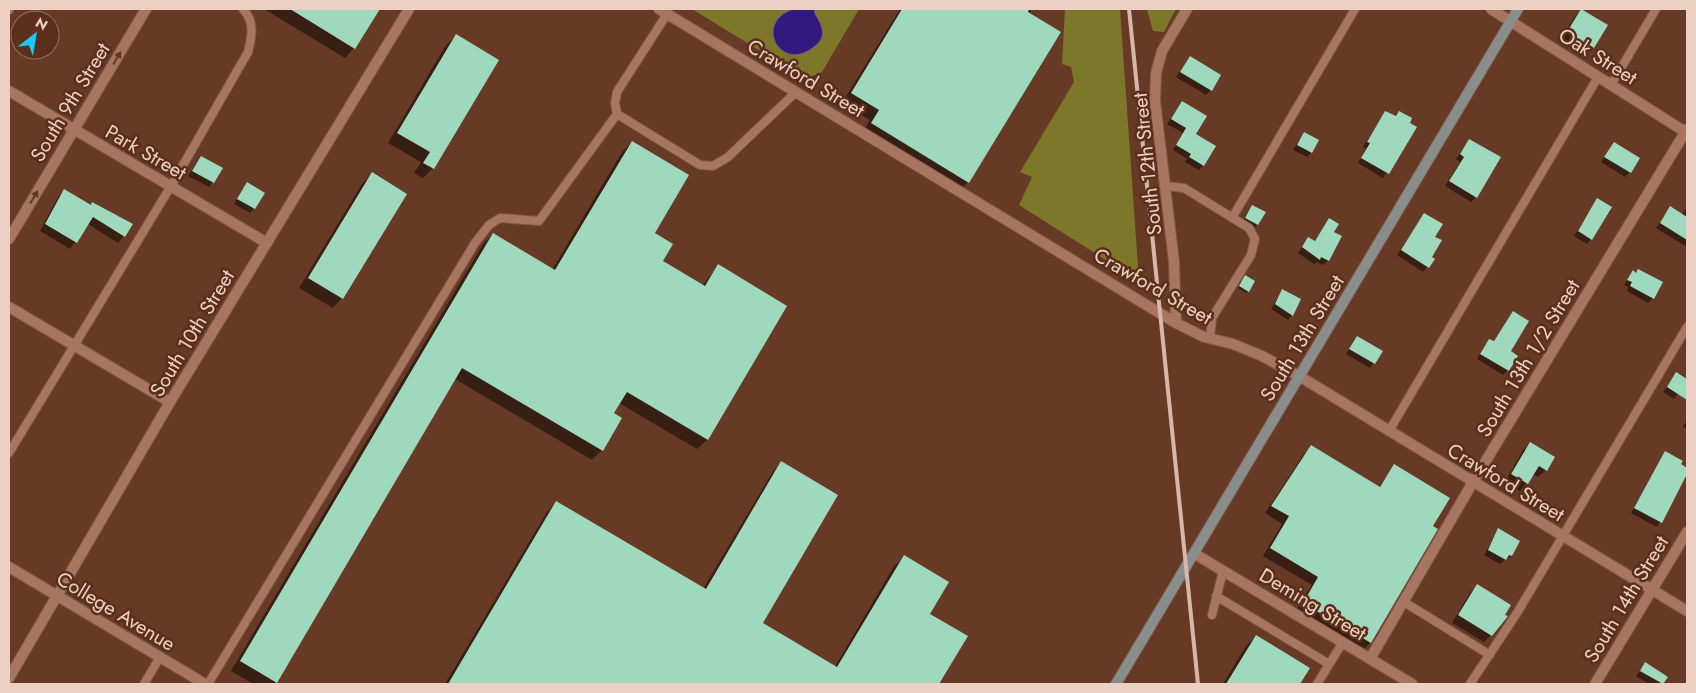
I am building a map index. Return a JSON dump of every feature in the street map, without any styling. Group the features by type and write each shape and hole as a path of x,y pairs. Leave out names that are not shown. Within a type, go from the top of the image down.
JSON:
{"main road":[{"name":"South 13th Street","path":"1116,684 1518,9"}],"street":[{"name":"South 9th Street","path":"9,239 146,9"},
{"name":"South 10th Street","path":"9,678 170,402 409,9"},
{"name":"South 12th Street","path":"1176,323 1174,262 1156,101 1156,73 1162,51 1187,9"},
{"name":"Oak Street","path":"1491,9 1687,131"},
{"name":"Crawford Street","path":"663,11 1176,323 1210,338 1247,350 1299,376 1687,611"},
{"name":"Park Street","path":"9,91 267,243"},
{"name":"South 13th 1/2 Street","path":"1370,658 1474,482 1687,131"},
{"path":"9,307 170,402"},
{"name":"South 14th Street","path":"1595,684 1687,532"},
{"name":"Deming Street","path":"1195,554 1412,684"},
{"name":"College Avenue","path":"9,568 206,684"}],"lane":[{"path":"9,453 170,186 248,52 253,32 247,13 243,9"},
{"path":"1232,218 1355,9"},
{"path":"1611,85 1656,9"},
{"path":"206,684 475,243 489,225 500,218 539,221 617,114 615,103 617,92 663,11"},
{"path":"1389,431 1598,76"},
{"path":"617,114 700,164 712,166 728,157 796,92"},
{"path":"1166,186 1184,188 1249,228 1256,238 1251,254 1212,318 1210,338"},
{"path":"1470,684 1490,656 1687,327"},
{"path":"1212,615 1223,571"},
{"path":"1216,596 1329,664"},
{"path":"1404,602 1490,656"},
{"path":"1317,684 1342,642"},
{"path":"144,684 160,658"}],"shaded area":[{"path":"692,9 794,9 782,14 818,19 814,12 815,9 859,9 822,72 806,79"},
{"path":"794,9 815,9 814,12 822,29 822,38 815,46 803,53 791,54 782,50 776,43 773,34 775,24 781,16"},
{"path":"1065,9 1120,9 1139,281 1019,205 1032,177 1020,172 1074,82 1071,67 1062,64"},
{"path":"1147,9 1176,9 1164,32 1153,31"}],"building":[{"path":"290,9 380,9 355,49"},
{"path":"902,9 1029,9 1028,12 1061,32 969,183 871,123 879,110 851,93"},
{"path":"1581,9 1608,25 1594,48 1567,32"},
{"path":"456,34 499,60 434,169 423,163 430,152 397,133"},
{"path":"1190,56 1221,75 1212,91 1180,72"},
{"path":"1182,101 1207,116 1196,134 1216,146 1204,166 1189,157 1191,154 1176,145 1186,128 1171,119"},
{"path":"1385,111 1396,116 1399,111 1412,118 1410,123 1417,127 1389,174 1361,158 1370,143 1367,142"},
{"path":"1304,132 1319,140 1312,153 1297,145"},
{"path":"1469,139 1501,157 1477,198 1449,181 1464,157 1460,154"},
{"path":"632,141 689,175 655,233 673,244 663,261 705,286 718,264 787,306 708,440 627,392 614,413 622,418 603,451 462,368 277,683 240,661 493,233 555,270"},
{"path":"1614,142 1640,158 1631,173 1604,157"},
{"path":"201,156 223,168 214,183 192,171"},
{"path":"372,172 407,194 343,299 308,278"},
{"path":"247,182 265,193 255,209 237,199"},
{"path":"64,189 91,205 92,202 133,224 125,237 93,217 77,243 45,224"},
{"path":"1597,198 1612,207 1592,240 1578,231"},
{"path":"1252,205 1266,212 1258,225 1245,218"},
{"path":"1670,206 1687,217 1687,240 1660,223"},
{"path":"1424,213 1443,224 1435,237 1442,240 1432,257 1435,259 1429,268 1401,250"},
{"path":"1329,218 1339,224 1334,232 1342,236 1329,261 1321,257 1320,260 1302,247 1308,237 1315,241"},
{"path":"1638,269 1663,282 1654,299 1630,286 1632,282 1627,280 1633,270 1636,273"},
{"path":"1245,275 1255,281 1249,292 1239,286"},
{"path":"1282,289 1301,299 1293,316 1275,304"},
{"path":"1513,311 1529,321 1511,351 1518,356 1509,371 1480,354 1489,339 1494,341"},
{"path":"1357,336 1383,351 1375,364 1349,349"},
{"path":"1676,372 1687,379 1687,400 1667,387"},
{"path":"1530,442 1555,457 1547,471 1539,466 1528,484 1511,474"},
{"path":"1311,445 1380,487 1394,464 1450,498 1433,526 1438,529 1371,643 1303,603 1318,577 1270,548 1289,516 1271,506"},
{"path":"1665,451 1683,461 1681,464 1687,468 1687,474 1662,523 1634,508"},
{"path":"781,461 838,495 763,623 837,667 904,555 949,582 930,614 968,636 939,684 448,684 556,501 706,589"},
{"path":"1498,528 1520,541 1512,556 1509,555 1506,560 1488,550"},
{"path":"1477,584 1511,605 1505,615 1508,616 1492,636 1458,615"},
{"path":"1256,635 1310,668 1300,684 1226,684"},
{"path":"1645,662 1668,677 1663,684 1640,671"}],"railway":[{"path":"1129,9 1198,684"}]}
